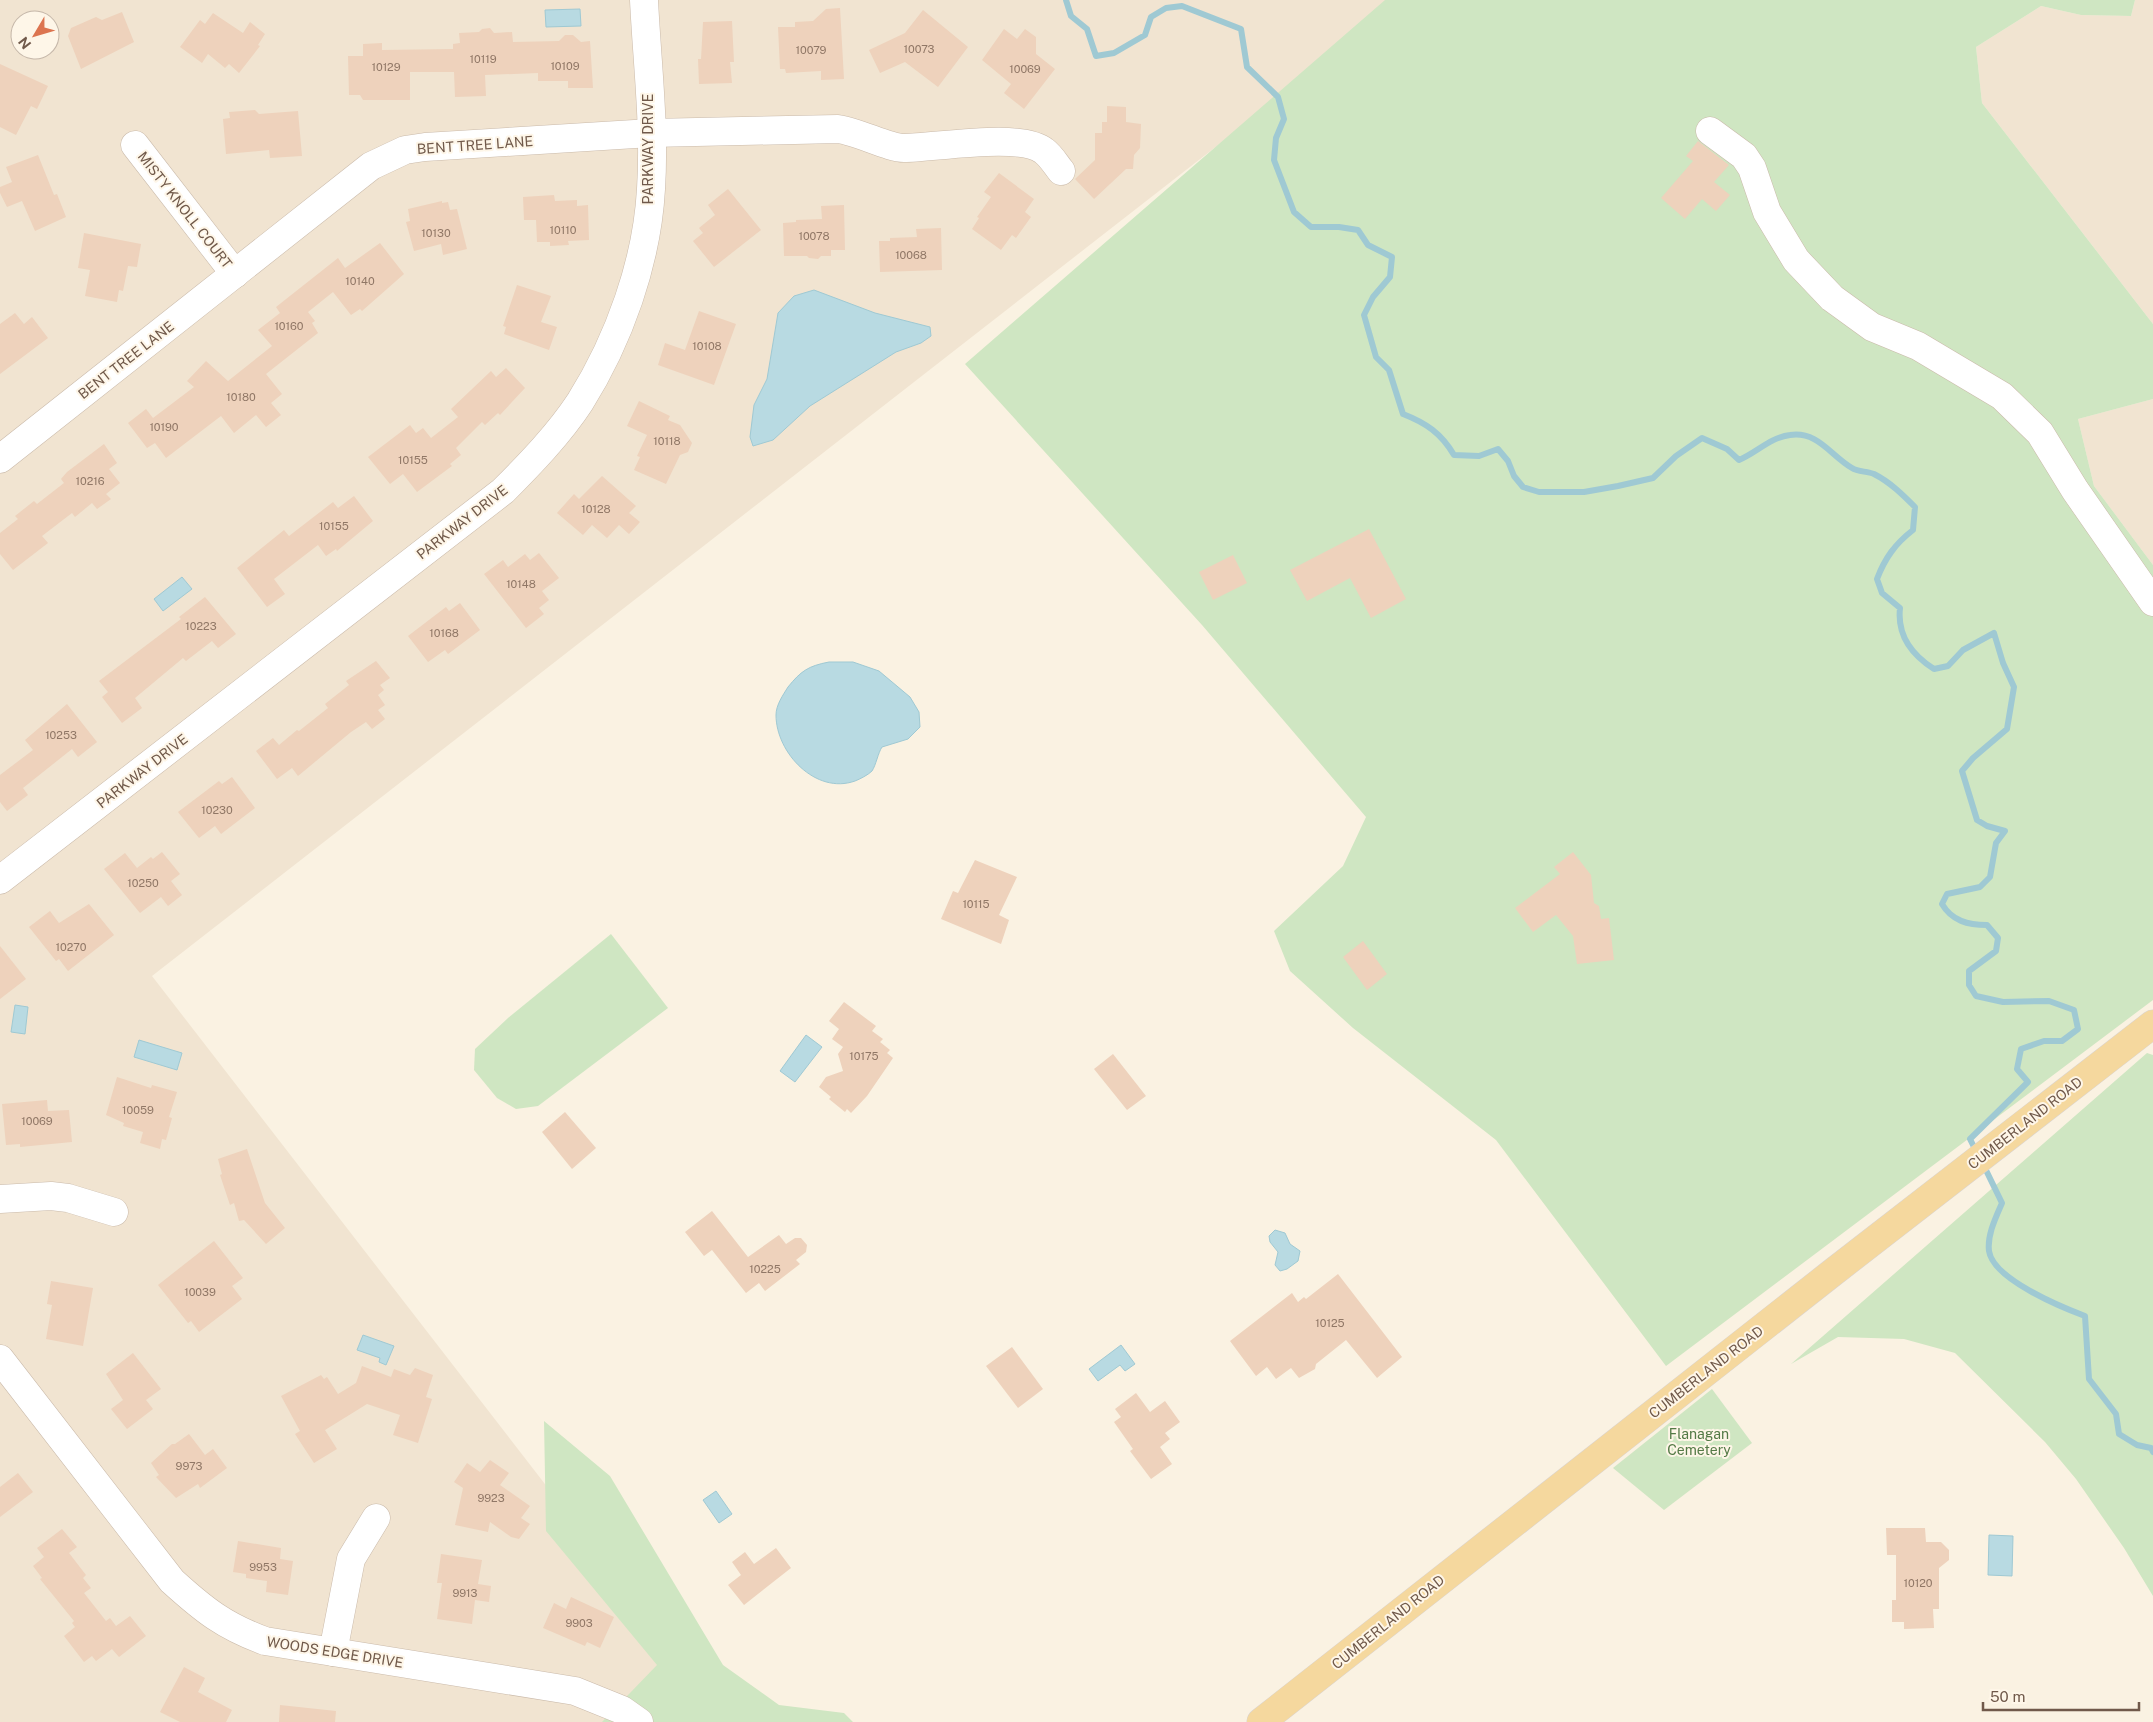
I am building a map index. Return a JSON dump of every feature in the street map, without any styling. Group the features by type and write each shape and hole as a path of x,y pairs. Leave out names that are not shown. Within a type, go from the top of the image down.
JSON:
{"main road":[{"name":"CUMBERLAND ROAD","path":"1261,1722 1969,1166 2153,1024"}],"street":[{"name":"PARKWAY DRIVE","path":"0,880 503,491 529,465 579,403 617,329 633,283 645,232 651,189 651,133 644,0"},
{"name":"BENT TREE LANE","path":"0,459 371,166 405,150 425,147 651,133 838,129 854,131 902,148 952,143 1031,144 1044,150 1061,171"},
{"path":"1710,131 1744,156 1752,168 1767,212 1796,260 1832,298 1872,327 1918,346 2002,396 2040,433 2075,490 2153,602"},
{"name":"MISTY KNOLL COURT","path":"135,146 235,274"},
{"path":"0,1199 51,1196 68,1198 114,1212"},
{"name":"WOODS EDGE DRIVE","path":"0,1359 172,1581 205,1611 234,1630 265,1642 575,1690 622,1710 639,1722"},
{"path":"333,1652 351,1559 376,1518"}],"shaded area":[{"path":"0,0 1404,0 152,976 729,1722 0,1722"},
{"path":"2135,0 2153,0 2153,324 1982,103 1976,47 2041,6 2081,15 2131,16"},
{"path":"2153,399 2153,565 2094,486 2078,419"}],"green space":[{"path":"1385,0 2135,0 2131,16 2081,15 2041,6 1976,47 1982,103 2153,324 2153,399 2078,419 2094,486 2153,565 2153,1000 1666,1366 1496,1140 1353,1028 1290,971 1274,931 1343,866 1366,817 1202,625 965,364"},
{"path":"611,934 668,1008 538,1106 516,1109 497,1098 474,1070 475,1049 508,1018"},
{"path":"2147,1053 2153,1055 2153,1596 2124,1548 2076,1479 2045,1442 1955,1353 1904,1339 1838,1337 1791,1364"},
{"name":"Flanagan Cemetery","path":"1712,1389 1752,1443 1664,1510 1613,1468"},
{"path":"544,1421 610,1476 723,1665 779,1705 844,1713 853,1722 602,1722 657,1665 546,1531"}],"water":[{"path":"580,9 581,26 546,27 545,10"},
{"path":"814,290 875,313 930,327 931,336 921,343 896,352 810,406 773,440 753,446 750,437 754,405 767,379 778,313 794,296"},
{"path":"182,577 192,589 163,611 154,599"},
{"path":"829,662 853,662 879,671 910,697 919,712 920,727 908,739 882,747 872,771 855,781 840,784 826,782 801,768 783,743 776,715 782,697 797,677 810,667"},
{"path":"15,1005 28,1007 25,1034 11,1032"},
{"path":"806,1035 822,1047 795,1082 780,1071"},
{"path":"139,1040 182,1053 177,1070 134,1057"},
{"path":"1275,1230 1285,1233 1290,1244 1300,1251 1298,1261 1287,1269 1280,1271 1275,1265 1278,1252 1270,1242 1269,1236"},
{"path":"363,1335 394,1346 386,1365 379,1362 380,1358 357,1350"},
{"path":"1121,1345 1135,1364 1125,1371 1120,1365 1098,1381 1089,1369"},
{"path":"716,1491 732,1514 719,1523 703,1500"},
{"path":"1989,1535 2013,1536 2012,1576 1988,1575"}],"building":[{"path":"840,8 844,79 821,80 821,71 786,73 785,69 780,69 778,27 795,27 795,22 813,21 826,9"},
{"path":"923,10 968,47 938,87 905,62 880,73 869,50 905,33"},
{"path":"122,12 134,42 81,69 68,36 71,28 96,17 102,20"},
{"path":"213,13 243,33 250,22 265,34 258,45 260,46 239,73 229,64 225,68 208,54 202,63 180,47 200,20 205,24"},
{"path":"732,21 734,62 730,62 732,83 699,84 698,59 701,59 703,22"},
{"path":"490,28 494,33 512,32 513,42 559,41 565,35 573,35 581,42 590,41 593,88 568,88 568,81 538,81 538,73 485,75 486,96 455,97 454,72 410,72 410,100 363,100 360,95 349,95 348,56 363,56 363,44 382,43 382,50 453,49 453,44 460,43 459,33 479,32 482,29"},
{"path":"1004,29 1017,39 1025,29 1036,37 1036,54 1055,69 1024,109 1004,93 1011,84 982,60"},
{"path":"0,64 48,86 37,109 31,106 16,135 0,127"},
{"path":"1107,106 1126,107 1126,122 1141,124 1140,148 1134,155 1133,169 1126,169 1094,199 1075,179 1095,160 1095,133 1102,133 1102,122 1107,122"},
{"path":"255,110 259,114 298,111 302,156 270,158 269,150 226,154 223,119 230,118 229,112"},
{"path":"1698,141 1729,165 1714,182 1730,195 1716,211 1702,199 1685,219 1661,198 1693,161 1686,156"},
{"path":"38,155 54,195 57,194 66,217 35,231 22,201 7,207 0,193 0,187 12,182 6,167"},
{"path":"999,173 1034,199 1025,212 1031,217 1016,238 1012,235 1001,250 972,229 979,218 977,217 991,197 984,192"},
{"path":"728,189 761,230 714,267 693,241 703,233 699,228 715,215 708,205"},
{"path":"554,195 555,201 577,200 577,206 588,205 589,240 568,241 569,245 550,246 550,242 537,242 536,220 524,220 523,197"},
{"path":"442,201 442,203 448,202 450,210 457,209 467,249 443,255 441,244 414,251 406,222 410,221 408,209"},
{"path":"844,205 845,250 831,250 831,256 821,256 818,259 807,256 784,256 783,223 796,222 796,220 822,219 821,206"},
{"path":"941,228 942,270 880,272 879,241 890,241 890,238 917,237 916,229"},
{"path":"84,233 141,244 137,267 128,266 123,291 119,290 117,302 85,296 90,270 78,268"},
{"path":"380,243 404,274 362,311 360,309 351,315 333,292 308,312 315,321 312,323 318,333 266,374 282,394 271,403 281,415 266,427 256,415 234,433 221,416 166,458 155,443 147,448 128,423 146,409 153,418 194,387 187,381 206,361 228,381 272,346 258,330 280,313 276,307 338,258 345,268"},
{"path":"517,285 551,296 541,322 557,327 549,350 504,334 506,327 503,326"},
{"path":"699,311 736,324 714,385 658,365 665,343 685,350"},
{"path":"15,313 24,324 32,317 48,338 0,374 0,324"},
{"path":"506,368 525,388 500,415 498,413 485,425 482,422 456,448 461,455 450,464 452,466 417,492 403,474 390,484 368,457 410,425 416,433 423,428 431,438 458,417 451,409 491,371 496,377"},
{"path":"639,401 670,416 668,420 680,425 692,443 688,452 680,455 666,484 634,470 640,457 637,456 647,435 627,426"},
{"path":"104,444 117,463 109,469 120,483 106,494 111,499 97,509 92,503 75,517 72,513 42,536 48,543 13,570 0,554 0,533 18,519 15,516 34,501 37,504 64,483 61,479 67,472"},
{"path":"602,476 636,506 629,513 640,522 629,534 619,525 607,538 592,525 583,535 557,513 574,494 579,499"},
{"path":"354,496 373,521 337,551 336,549 326,556 318,545 274,579 285,594 267,607 237,568 284,530 289,536 333,502 338,508"},
{"path":"1369,529 1406,599 1371,618 1350,578 1307,601 1290,570"},
{"path":"539,553 559,578 542,591 549,600 539,608 544,614 526,628 484,574 503,560 508,567 525,554 530,560"},
{"path":"1233,555 1247,583 1213,600 1199,572"},
{"path":"205,597 236,634 218,648 212,641 186,661 183,658 135,698 142,708 122,723 102,697 108,692 99,681 181,619 179,617"},
{"path":"460,603 480,630 448,654 445,650 428,662 408,636 446,607 449,611"},
{"path":"376,661 390,678 380,685 384,690 378,695 385,705 378,710 385,719 372,729 366,722 298,776 292,768 277,779 256,751 273,738 279,745 297,730 299,731 328,708 325,704 349,685 346,681"},
{"path":"67,704 97,742 78,757 72,749 23,788 28,795 7,811 0,802 0,775 33,750 25,740"},
{"path":"232,777 255,808 221,834 215,826 199,838 178,812 219,781 222,784"},
{"path":"162,852 180,874 171,881 182,895 168,906 161,897 140,913 104,869 125,853 137,868 151,857 153,859"},
{"path":"1573,852 1591,875 1594,903 1599,906 1601,919 1609,918 1614,960 1577,964 1573,936 1556,915 1533,932 1515,908 1560,874 1554,867"},
{"path":"975,860 1017,877 999,915 1009,920 1001,944 941,919 953,891 958,893"},
{"path":"89,904 114,935 68,971 59,959 56,961 29,927 50,911 59,923"},
{"path":"1363,941 1387,974 1367,990 1343,957"},
{"path":"0,946 26,979 0,999"},
{"path":"844,1002 876,1026 872,1031 883,1039 880,1042 890,1050 887,1053 893,1058 867,1096 851,1113 847,1109 845,1112 829,1099 831,1097 819,1087 826,1077 843,1071 838,1054 843,1047 832,1039 839,1029 829,1021"},
{"path":"1113,1054 1146,1096 1127,1110 1094,1069"},
{"path":"117,1077 151,1088 152,1085 177,1092 169,1117 172,1118 166,1140 162,1139 160,1149 140,1143 143,1132 123,1126 124,1123 106,1115"},
{"path":"47,1100 48,1111 69,1110 72,1142 20,1147 20,1144 6,1145 2,1104"},
{"path":"565,1112 596,1148 572,1169 542,1132"},
{"path":"247,1149 265,1203 285,1228 266,1244 244,1220 239,1221 234,1203 230,1205 220,1175 222,1174 218,1159"},
{"path":"712,1211 748,1257 779,1235 786,1244 795,1238 801,1238 807,1245 806,1252 796,1260 800,1264 765,1291 759,1283 746,1293 712,1250 704,1256 685,1232"},
{"path":"214,1241 243,1278 232,1286 242,1299 199,1332 191,1321 188,1323 158,1285"},
{"path":"1338,1274 1402,1357 1377,1378 1346,1340 1316,1364 1315,1369 1299,1378 1291,1368 1276,1379 1267,1367 1256,1376 1230,1341 1292,1293 1298,1302 1304,1297 1306,1299"},
{"path":"51,1281 93,1288 83,1346 46,1339 52,1305 47,1304"},
{"path":"1012,1347 1043,1389 1018,1408 986,1366"},
{"path":"133,1353 161,1389 146,1400 153,1409 127,1429 111,1409 123,1400 106,1374"},
{"path":"362,1366 391,1377 394,1369 410,1375 415,1368 433,1375 426,1397 432,1399 418,1443 393,1435 400,1415 367,1404 325,1430 337,1449 314,1463 295,1434 300,1431 281,1396 321,1375 324,1379 327,1377 338,1394 356,1383"},
{"path":"1136,1393 1150,1412 1165,1401 1180,1422 1165,1433 1170,1439 1160,1447 1172,1464 1151,1479 1130,1451 1133,1449 1114,1422 1121,1417 1115,1409"},
{"path":"189,1434 205,1455 213,1449 227,1468 200,1488 198,1484 176,1498 156,1477 159,1475 151,1463 172,1444 175,1444"},
{"path":"490,1460 509,1473 500,1485 530,1506 521,1518 530,1524 519,1539 511,1537 490,1522 488,1532 455,1525 463,1488 454,1482 467,1463 480,1472"},
{"path":"18,1473 33,1492 0,1517 0,1487"},
{"path":"1886,1528 1925,1528 1926,1542 1941,1542 1949,1550 1949,1560 1939,1568 1939,1609 1933,1609 1934,1628 1904,1629 1904,1622 1892,1622 1892,1600 1896,1600 1896,1555 1887,1555"},
{"path":"62,1529 77,1547 69,1553 86,1575 83,1578 91,1588 84,1593 106,1621 110,1618 116,1626 130,1616 146,1636 119,1657 112,1649 96,1661 92,1656 84,1662 64,1636 75,1627 72,1623 74,1621 40,1579 42,1578 33,1566 44,1557 37,1548"},
{"path":"238,1541 281,1548 280,1559 293,1561 288,1595 266,1592 267,1581 246,1578 246,1574 233,1572"},
{"path":"776,1548 791,1568 744,1605 728,1585 741,1575 732,1562 745,1552 754,1564"},
{"path":"441,1554 482,1560 478,1584 491,1586 489,1602 475,1600 472,1624 437,1619 442,1583 437,1583"},
{"path":"571,1597 614,1617 600,1648 587,1642 585,1646 543,1628 554,1603 566,1609"},
{"path":"184,1667 205,1678 198,1692 232,1710 226,1722 180,1722 160,1712"},
{"path":"280,1705 336,1711 335,1722 279,1722"}],"waterway":[{"path":"1066,0 1071,16 1087,29 1096,56 1114,53 1145,35 1151,17 1166,8 1182,6 1241,29 1247,67 1278,97 1284,119 1276,138 1274,160 1294,212 1311,227 1339,227 1358,230 1368,245 1392,257 1390,277 1373,297 1364,315 1376,357 1389,370 1403,414 1419,421 1432,430 1444,441 1454,455 1479,456 1498,449 1508,461 1514,476 1523,487 1539,492 1584,492 1653,478 1676,456 1702,438 1727,449 1739,460 1783,436 1800,435 1816,440 1854,469 1880,477 1915,507 1913,530 1891,552 1883,564 1877,579 1882,593 1900,608 1901,627 1908,643 1913,651 1934,669 1948,666 1963,650 1994,633 2003,663 2014,687 2007,729 1973,758 1962,771 1977,820 1987,826 2005,831 1996,843 1990,877 1980,887 1947,894 1942,904 1946,910 1961,921 1987,925 1998,938 1996,951 1969,971 1969,985 1976,996 2003,1002 2049,1001 2074,1010 2078,1029 2062,1041 2044,1041 2021,1049 2017,1069 2028,1082 1970,1139 1977,1153"},
{"path":"1983,1164 2002,1203 1992,1226 1989,1239 1989,1251 1993,1261 2002,1272 2030,1291 2085,1316 2089,1379 2116,1414 2119,1434 2137,1445 2151,1448 2153,1452"}]}
